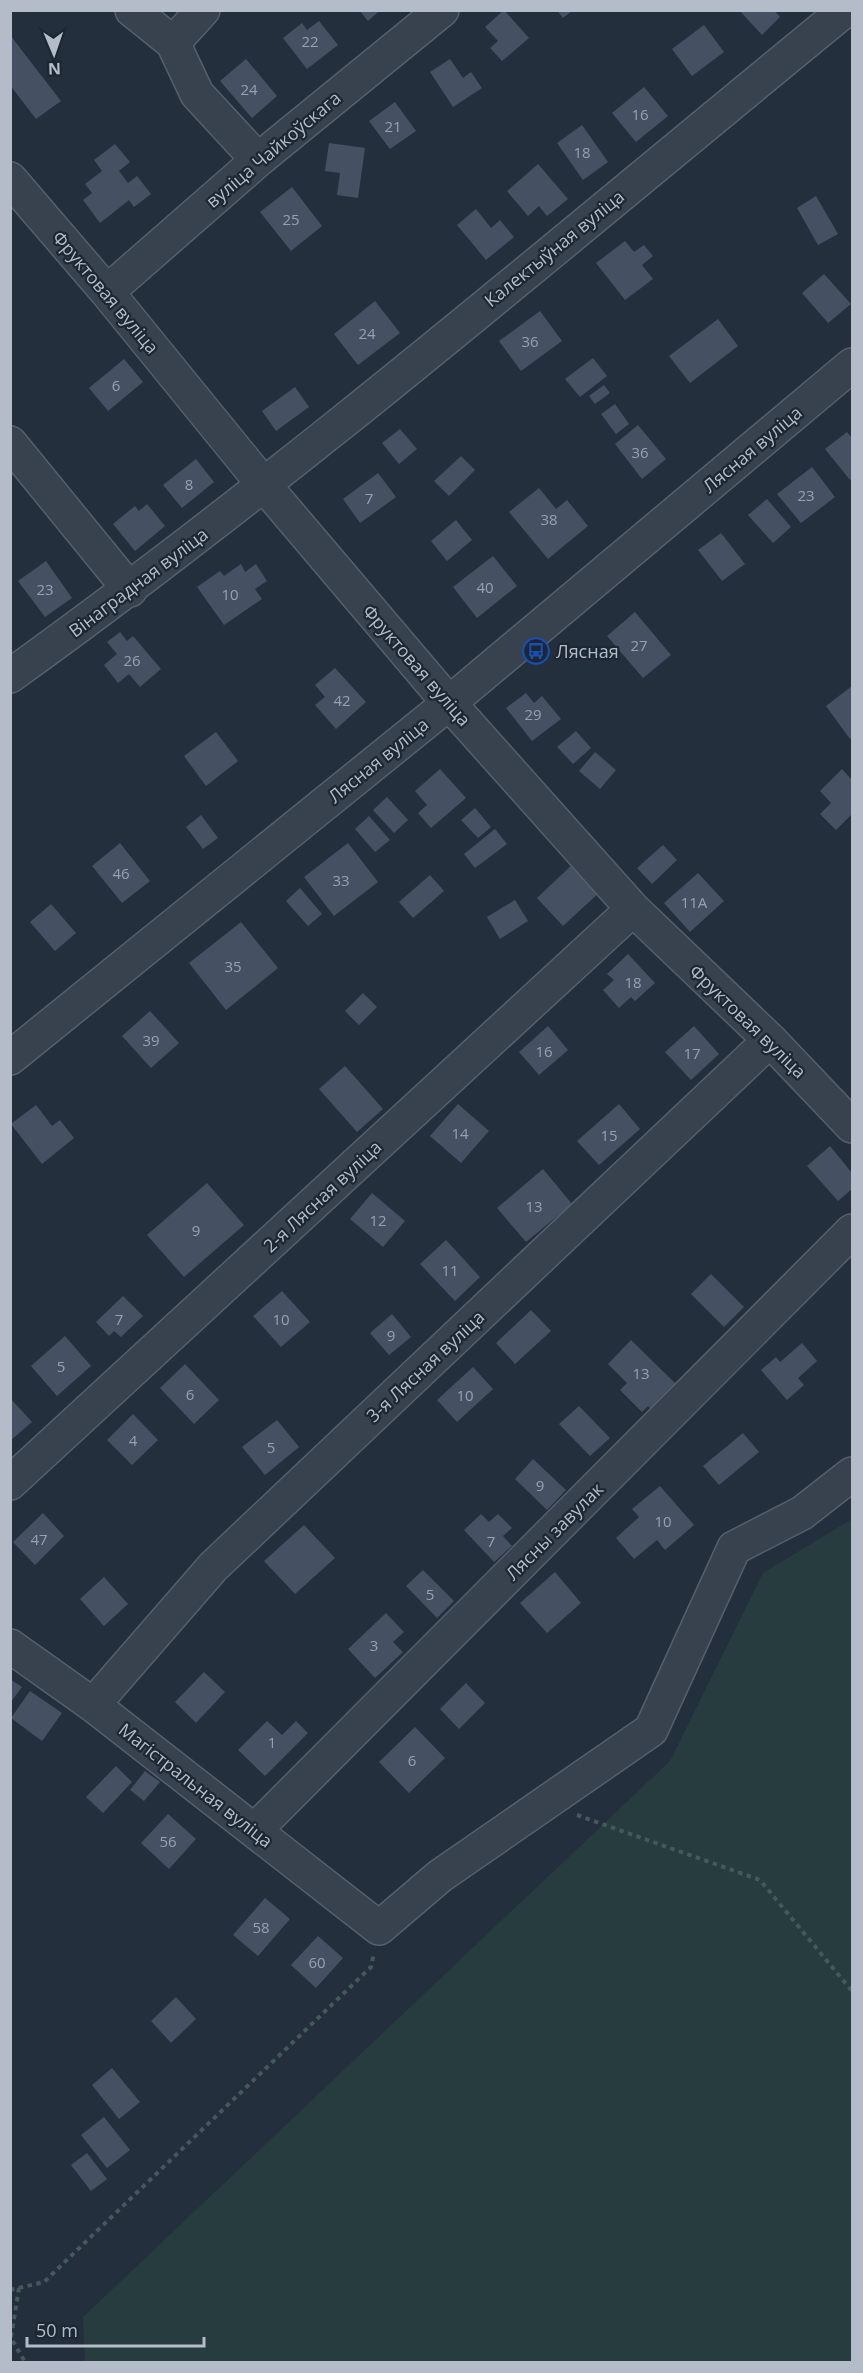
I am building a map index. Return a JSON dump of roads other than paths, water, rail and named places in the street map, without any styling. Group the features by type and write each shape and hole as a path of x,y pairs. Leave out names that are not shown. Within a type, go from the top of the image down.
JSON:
{"street":[{"path":"132,10 173,43 197,94 258,160"},
{"path":"173,43 203,10"},
{"name":"вуліца Чайкоўскага","path":"107,292 258,160 442,10"},
{"name":"Калектыўная вуліца","path":"264,485 845,10"},
{"name":"Фруктовая вуліца","path":"10,179 107,292 264,485 449,703 633,909 770,1040 852,1125"},
{"name":"Лясная вуліца","path":"10,1058 449,703 852,365"},
{"path":"10,443 129,590"},
{"name":"Вінаградная вуліца","path":"10,676 129,590 264,485"},
{"name":"2-я Лясная вуліца","path":"10,1484 633,909"},
{"name":"3-я Лясная вуліца","path":"93,1705 213,1567 770,1040"},
{"name":"Лясны завулак","path":"255,1830 852,1231"},
{"name":"Магістральная вуліца","path":"10,1646 93,1705 379,1928 440,1876 651,1730 734,1548 802,1513 852,1474"}],"place":[{"name":"Лясная","path":"536,651"}]}
